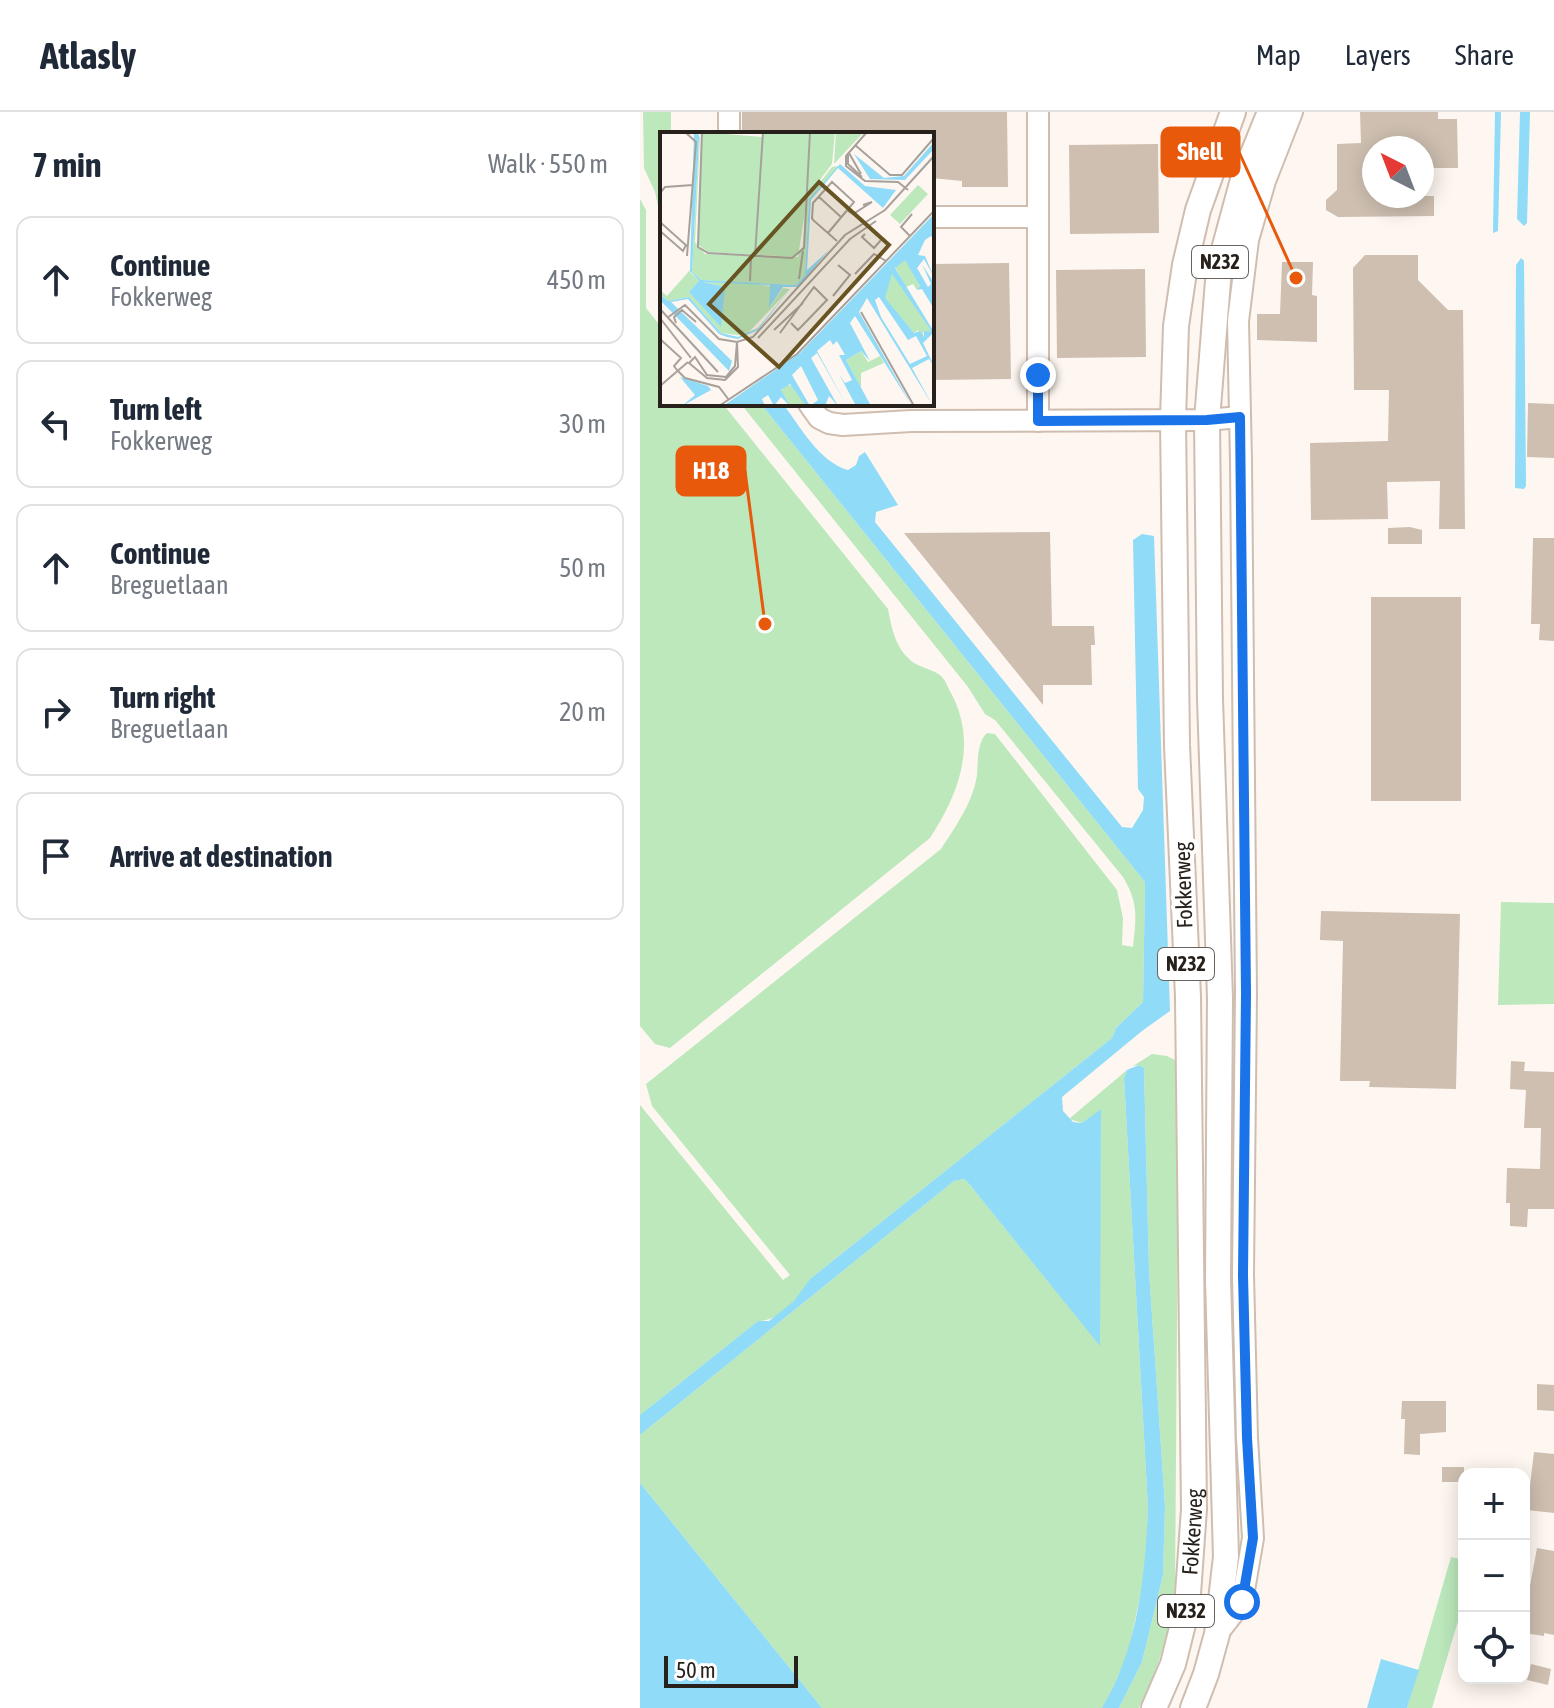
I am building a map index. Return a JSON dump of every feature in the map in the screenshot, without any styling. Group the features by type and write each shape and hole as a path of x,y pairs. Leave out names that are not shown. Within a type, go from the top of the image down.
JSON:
{"main road":[{"name":"Fokkerweg","path":"1154,1708 1173,1664 1187,1608 1194,1509 1188,1011 1177,745 1173,419 1176,326 1185,265 1198,210 1233,112"},
{"name":"Fokkerweg","path":"1193,1708 1217,1634 1226,1557 1218,1280 1220,998 1209,684 1207,420 1219,268 1244,176 1270,112"}],"street":[{"path":"1038,112 1038,421"},
{"name":"Fokkerweg","path":"1217,1634 1242,1602 1253,1538 1243,1275 1246,993 1238,321 1248,240 1265,181 1292,112"},
{"path":"934,217 1038,217"},
{"path":"810,406 819,418 843,425 911,421 1207,420 1240,417"}],"green space":[{"path":"643,112 671,112 671,132 660,132 660,216 655,192 644,168"},
{"path":"640,199 646,210 646,308 660,326 660,406 725,406 888,609 893,632 903,652 914,663 943,679 959,712 964,749 957,786 930,838 670,1048 655,1044 640,1026"},
{"path":"743,406 763,406 1145,882 1143,1002 1116,1028 1112,1038 810,1279 782,1312 758,1321 640,1415 640,1105 783,1280 790,1275 652,1106 646,1084 941,849 972,795 980,747 987,733 995,734 1117,890 1123,918 1122,945 1133,947 1134,903 1123,877 995,720 985,714 968,687"},
{"path":"1501,902 1554,903 1554,1004 1498,1005"},
{"path":"1152,1054 1179,1062 1175,1591 1162,1651 1146,1694 1139,1708 1119,1708 1142,1662 1163,1575 1165,1506 1149,1271 1144,1068 1133,1066"},
{"path":"1127,1070 1124,1078 1148,1508 1146,1568 1128,1654 1105,1705 1102,1708 822,1708 640,1483 640,1435 954,1181 964,1179 1099,1344 1101,1110 1082,1123 1069,1119"},
{"path":"1451,1557 1458,1559 1458,1621 1432,1708 1407,1708"}],"water":[{"path":"1495,112 1501,112 1498,231 1493,233"},
{"path":"1520,112 1530,112 1527,223 1524,226 1517,219"},
{"path":"1521,258 1524,261 1524,489 1515,488 1516,265"},
{"path":"763,406 784,406 819,451 838,466 848,470 865,452 898,505 876,512 875,522 1122,827 1132,828 1143,810 1144,797 1138,789 1133,540 1142,534 1154,536 1170,1011 1062,1097 1063,1111 1073,1122 1082,1123 1101,1109 1100,1346 964,1179 954,1181 640,1435 640,1415 758,1321 769,1321 794,1301 810,1279 1112,1038 1116,1028 1143,1002 1145,882"},
{"path":"1139,1065 1144,1068 1149,1271 1165,1506 1163,1575 1142,1662 1119,1708 1102,1708 1132,1637 1142,1586 1147,1534 1124,1078 1127,1070"},
{"path":"640,1483 822,1708 640,1708"},
{"path":"1381,1659 1419,1670 1407,1708 1367,1708"}],"building":[{"path":"742,112 1007,112 1008,187 962,187 962,181 934,178 934,132 742,132"},
{"path":"1360,112 1438,112 1438,119 1457,119 1458,168 1434,168 1434,136 1362,136 1362,208 1434,208 1434,216 1338,217 1326,210 1326,200 1337,190 1337,144 1361,143"},
{"path":"1158,144 1159,233 1070,234 1069,145"},
{"path":"1365,255 1418,255 1418,280 1448,310 1463,310 1465,529 1439,529 1440,481 1387,482 1388,519 1311,520 1310,443 1388,441 1389,390 1354,390 1353,268"},
{"path":"1282,262 1313,262 1312,295 1317,296 1317,342 1257,340 1257,314 1280,314"},
{"path":"1009,263 1011,379 934,380 934,264"},
{"path":"1145,269 1146,357 1057,358 1056,270"},
{"path":"1528,403 1554,404 1554,458 1527,457"},
{"path":"1388,528 1422,530 1422,544 1388,544"},
{"path":"1050,532 1052,626 1094,626 1095,645 1091,645 1092,685 1043,685 1043,705 904,533"},
{"path":"1533,538 1554,538 1554,641 1539,640 1540,624 1531,624"},
{"path":"1371,597 1461,597 1461,801 1371,801"},
{"path":"1321,911 1460,914 1456,1089 1369,1087 1370,1081 1340,1081 1343,941 1320,940"},
{"path":"1511,1061 1525,1062 1524,1071 1554,1072 1554,1209 1528,1209 1527,1227 1510,1226 1510,1203 1506,1203 1507,1168 1540,1169 1541,1128 1524,1128 1526,1090 1510,1089"},
{"path":"1537,1384 1554,1385 1554,1411 1537,1410"},
{"path":"1402,1401 1446,1401 1446,1432 1420,1434 1420,1455 1404,1454"},
{"path":"1534,1452 1554,1454 1554,1513 1530,1510"},
{"path":"1442,1467 1464,1467 1458,1468 1458,1482 1442,1482"},
{"path":"1537,1548 1554,1551 1554,1635 1530,1634 1530,1586"},
{"path":"1531,1664 1551,1669 1548,1685 1530,1681"}],"place":[{"name":"Shell","path":"1296,278"},
{"name":"H18","path":"765,624"}],"route":[{"path":"1038,375 1038,421 1240,417 1246,993 1243,1275 1253,1538 1242,1602"}]}
